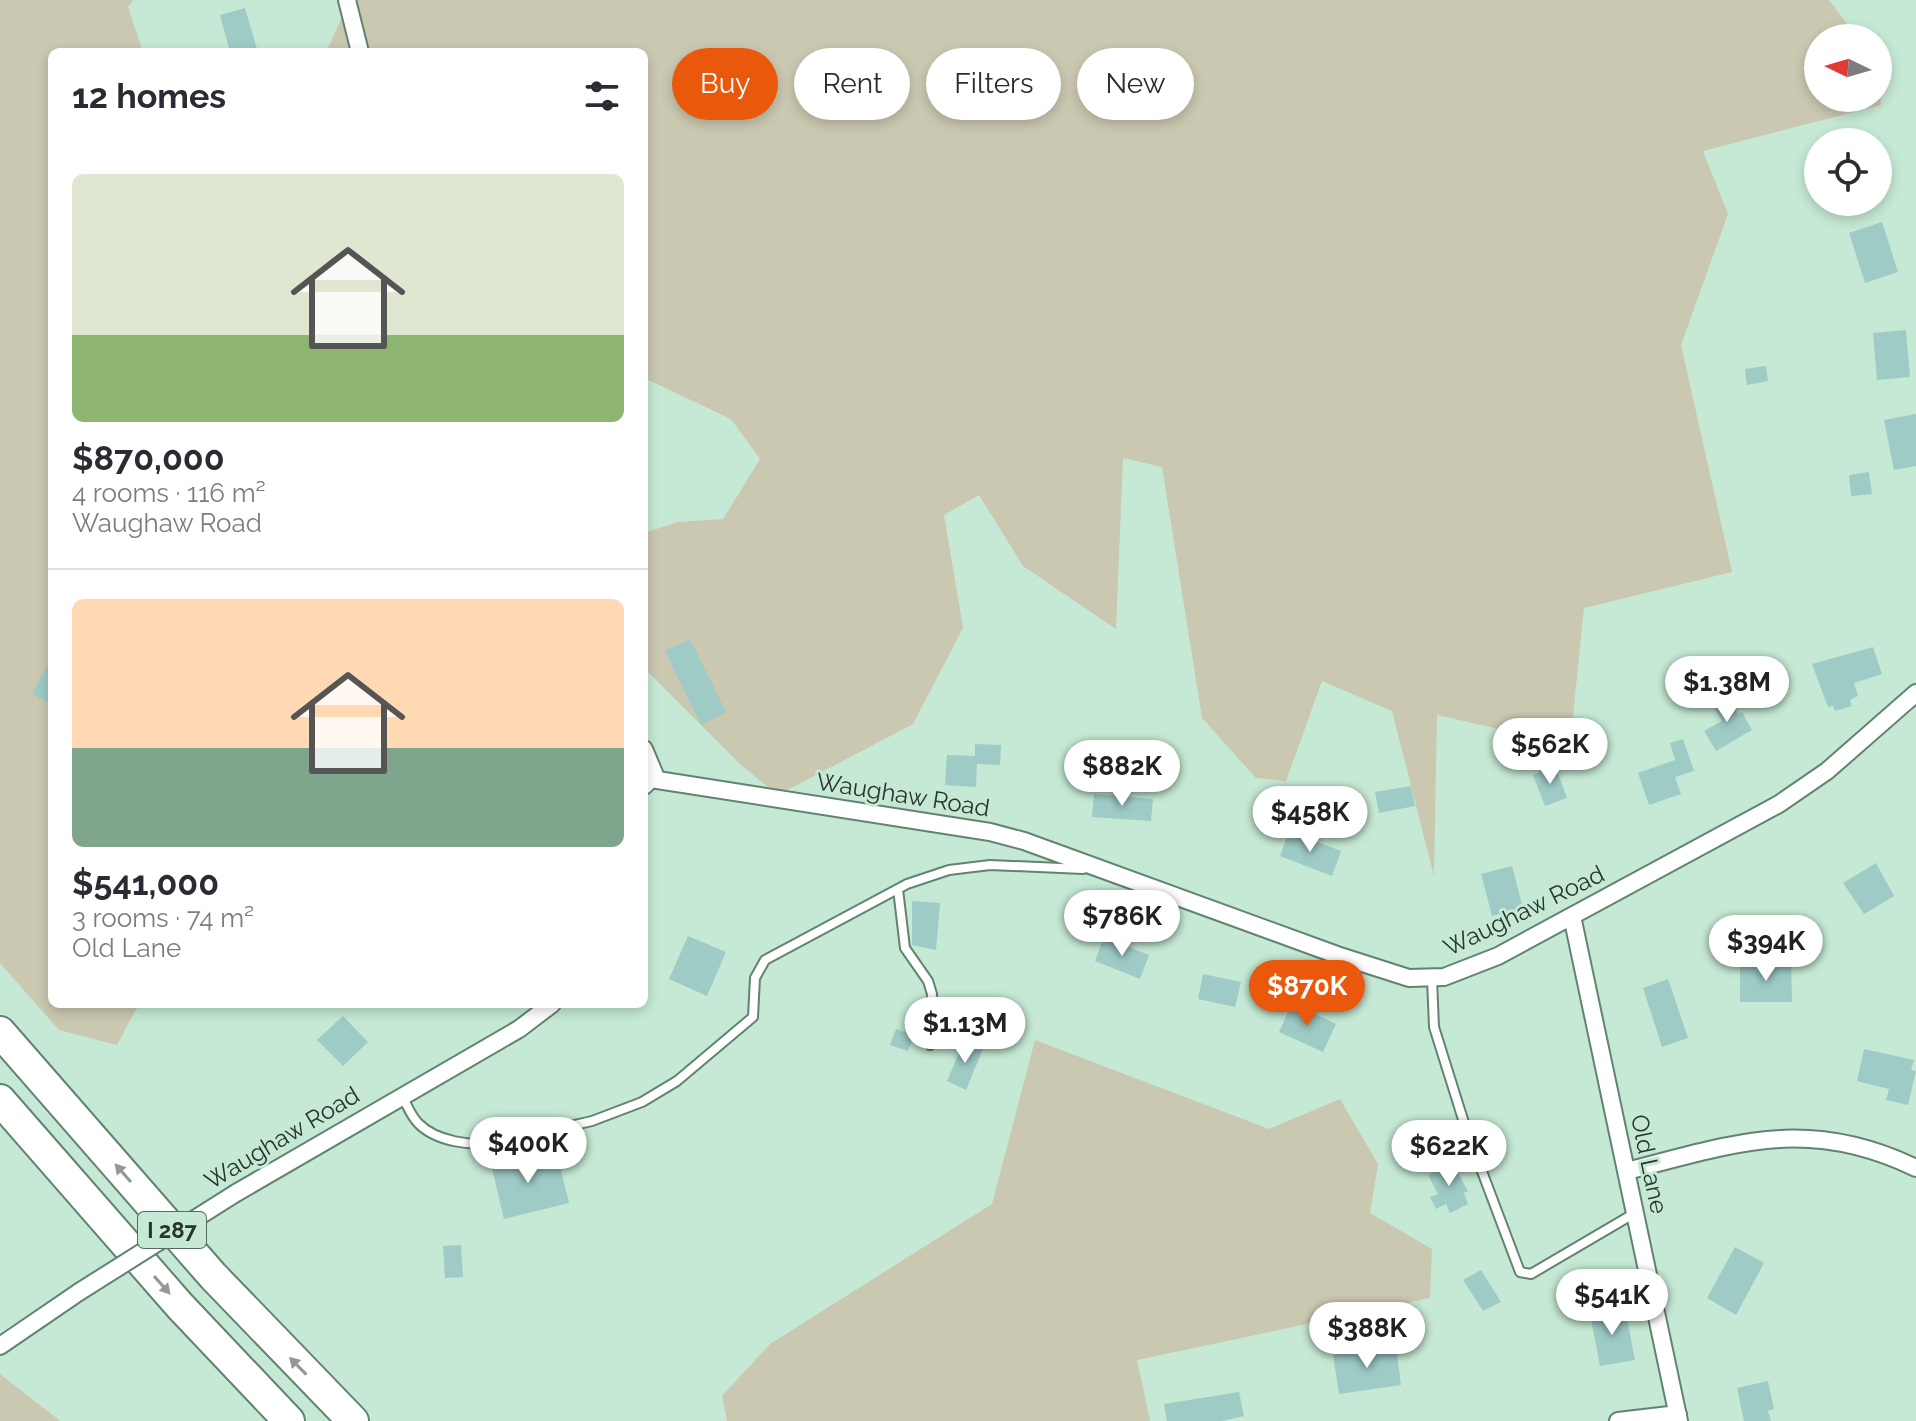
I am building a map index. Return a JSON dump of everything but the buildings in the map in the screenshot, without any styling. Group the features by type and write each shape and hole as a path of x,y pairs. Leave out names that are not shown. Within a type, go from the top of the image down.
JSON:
{"highway":[{"name":"I 287","path":"0,1032 222,1286 353,1421"},
{"name":"I 287","path":"0,1100 189,1316 289,1421"}],"street":[{"path":"347,0 359,48"},
{"name":"Waughaw Road","path":"650,783 990,832 1024,841 1337,955 1409,978 1432,979 1498,956 1779,804 1827,771 1916,693"},
{"name":"Old Lane","path":"1572,916 1679,1417"},
{"name":"Waughaw Road","path":"1,1342 236,1193 519,1029 547,1008"},
{"path":"1627,1171 1785,1137 1820,1138 1854,1144 1916,1168"},
{"path":"1618,1421 1679,1417"}],"lane":[{"path":"402,1096 415,1120 428,1131 479,1144 496,1143 615,1114 677,1081 753,1017 755,978 765,960 898,889 934,874 970,867 1036,865 1099,870"},
{"path":"898,889 905,948 923,973 932,994 930,1045"},
{"path":"1432,979 1434,1027 1466,1129 1520,1272 1531,1274 1635,1212"}],"shaded area":[{"path":"0,0 133,0 128,7 142,48 48,48 48,1008 139,1008 117,1045 59,1030 0,963"},
{"path":"350,0 1829,0 1847,24 1804,24 1804,112 1854,112 1703,151 1728,214 1681,345 1732,572 1584,608 1570,745 1437,715 1434,876 1392,711 1322,681 1286,781 1256,778 1202,718 1162,467 1123,458 1116,629 1023,566 979,495 944,515 963,628 913,724 778,795 742,766 648,672 648,532 678,522 723,519 760,459 731,419 648,380 648,48 328,48"},
{"path":"1035,1040 1269,1129 1340,1099 1378,1164 1370,1213 1432,1249 1430,1298 1137,1360 1150,1421 727,1421 722,1396 770,1344 992,1204"},
{"path":"0,1374 60,1421 0,1421"}]}
